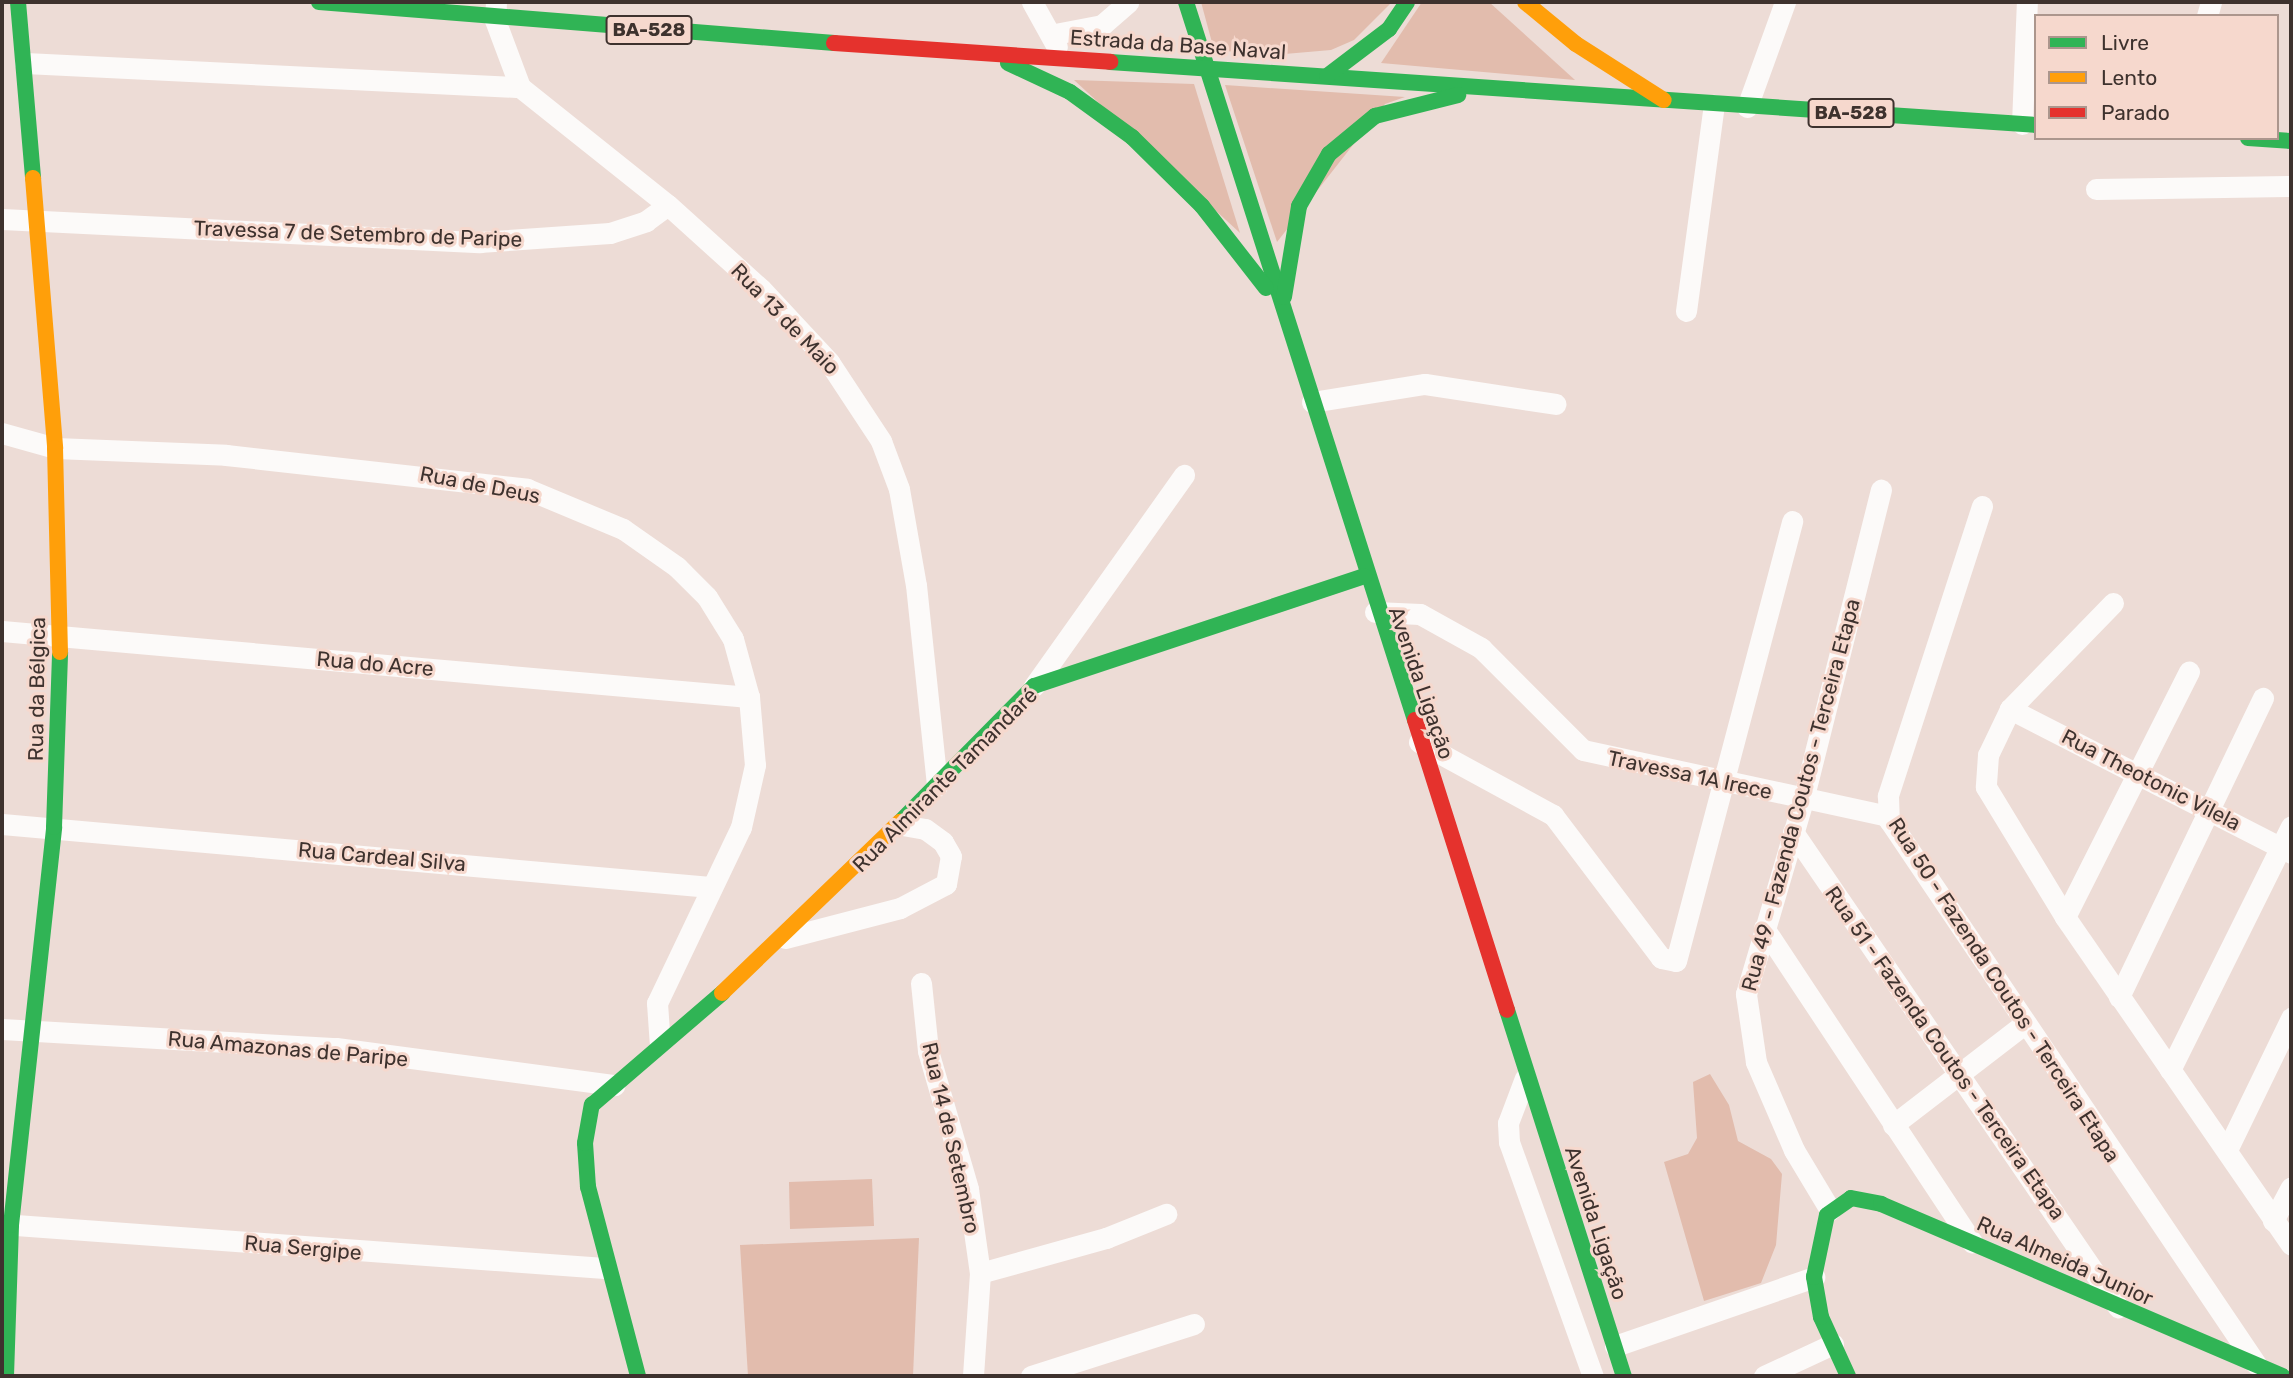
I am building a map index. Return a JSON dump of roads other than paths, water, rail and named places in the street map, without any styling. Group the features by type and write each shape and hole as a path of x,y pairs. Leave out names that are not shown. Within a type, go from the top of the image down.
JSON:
{"main road":[{"name":"Rua da Bélgica","path":"6,1376 6,1224 27,1031 54,827 60,638 55,448 40,223 18,2"},
{"name":"Estrada da Base Naval","path":"319,2 496,11 1067,60 2029,124"},
{"name":"Avenida Ligação","path":"1186,2 1191,28 1312,402 1375,612 1624,1376"},
{"path":"1327,76 1389,29 1407,2"},
{"path":"1525,2 1576,44 1665,101"},
{"path":"980,52 1070,92 1132,137 1202,206 1284,316"},
{"path":"1067,60 1066,79 1070,92"},
{"path":"1284,316 1285,265 1299,206 1349,133 1392,111 1496,90"},
{"path":"2257,140 2288,147"},
{"name":"Rua Almirante Tamandaré","path":"638,1376 604,1268 584,1143 593,1105 660,1042 785,937 901,825 1034,686 1364,576"},
{"name":"Rua Almeida Junior","path":"1830,1210 1864,1199 1972,1242 2119,1308 2283,1376"},
{"path":"1830,1210 1814,1277 1815,1298 1848,1376"}],"street":[{"path":"1032,2 1055,34 1067,60"},
{"path":"1055,34 1102,25 1128,2"},
{"path":"1747,107 1785,2"},
{"path":"2027,2 2029,124"},
{"path":"25,63 520,87 496,11"},
{"name":"Rua 13 de Maio","path":"520,87 668,205 808,337 881,441 899,489 916,585 937,786"},
{"path":"1686,311 1714,104"},
{"path":"2096,189 2291,186"},
{"name":"Travessa 7 de Setembro de Paripe","path":"2,219 40,223 479,242 610,233 668,205"},
{"path":"1312,402 1425,384 1555,404"},
{"name":"Rua de Deus","path":"2,433 55,448 427,473 540,494 623,529 677,567 707,597 733,639 749,697 755,765 750,805 657,1003 660,1042"},
{"path":"1034,686 1184,475"},
{"name":"Rua 49 - Fazenda Coutos - Terceira Etapa","path":"1830,1210 1794,1150 1749,1043 1748,978 1803,800 1881,490"},
{"name":"Rua 50 - Fazenda Coutos - Terceira Etapa","path":"1982,506 1888,796 1888,816 2024,1024 2256,1364"},
{"path":"1419,742 1553,815 1661,958 1672,962 1680,955 1792,521"},
{"path":"2113,603 2010,709 1988,755 1986,787 2065,917 2291,1245"},
{"name":"Travessa 1A Irece","path":"1375,612 1419,614 1481,648 1583,750 1803,800 1888,816"},
{"name":"Rua do Acre","path":"2,631 749,697"},
{"path":"2065,917 2135,768 2189,672"},
{"path":"2119,997 2263,698"},
{"name":"Rua Theotonic Vilela","path":"2010,709 2135,768 2286,850"},
{"name":"Rua Cardeal Silva","path":"2,824 710,887"},
{"name":"Rua Almirante Tamandaré","path":"785,937 900,908 939,891 952,869 936,834 901,825"},
{"path":"2170,1070 2286,850 2291,826"},
{"name":"Rua 51 - Fazenda Coutos - Terceira Etapa","path":"1793,832 1955,1074 2119,1308"},
{"path":"1763,928 1972,1242"},
{"name":"Rua 14 de Setembro","path":"921,983 928,1051 968,1189 980,1273 972,1376"},
{"path":"2227,1150 2291,1018"},
{"path":"1893,1125 1955,1074 2024,1024"},
{"name":"Rua Amazonas de Paripe","path":"2,1029 336,1048 615,1085"},
{"path":"1525,1078 1508,1123 1509,1142 1593,1376"},
{"path":"2273,1220 2291,1186"},
{"path":"980,1273 1106,1238 1166,1214"},
{"name":"Rua Sergipe","path":"6,1224 604,1268"},
{"path":"1615,1346 1814,1277"},
{"path":"1031,1376 1194,1324"},
{"path":"1764,1376 1833,1344"}]}
